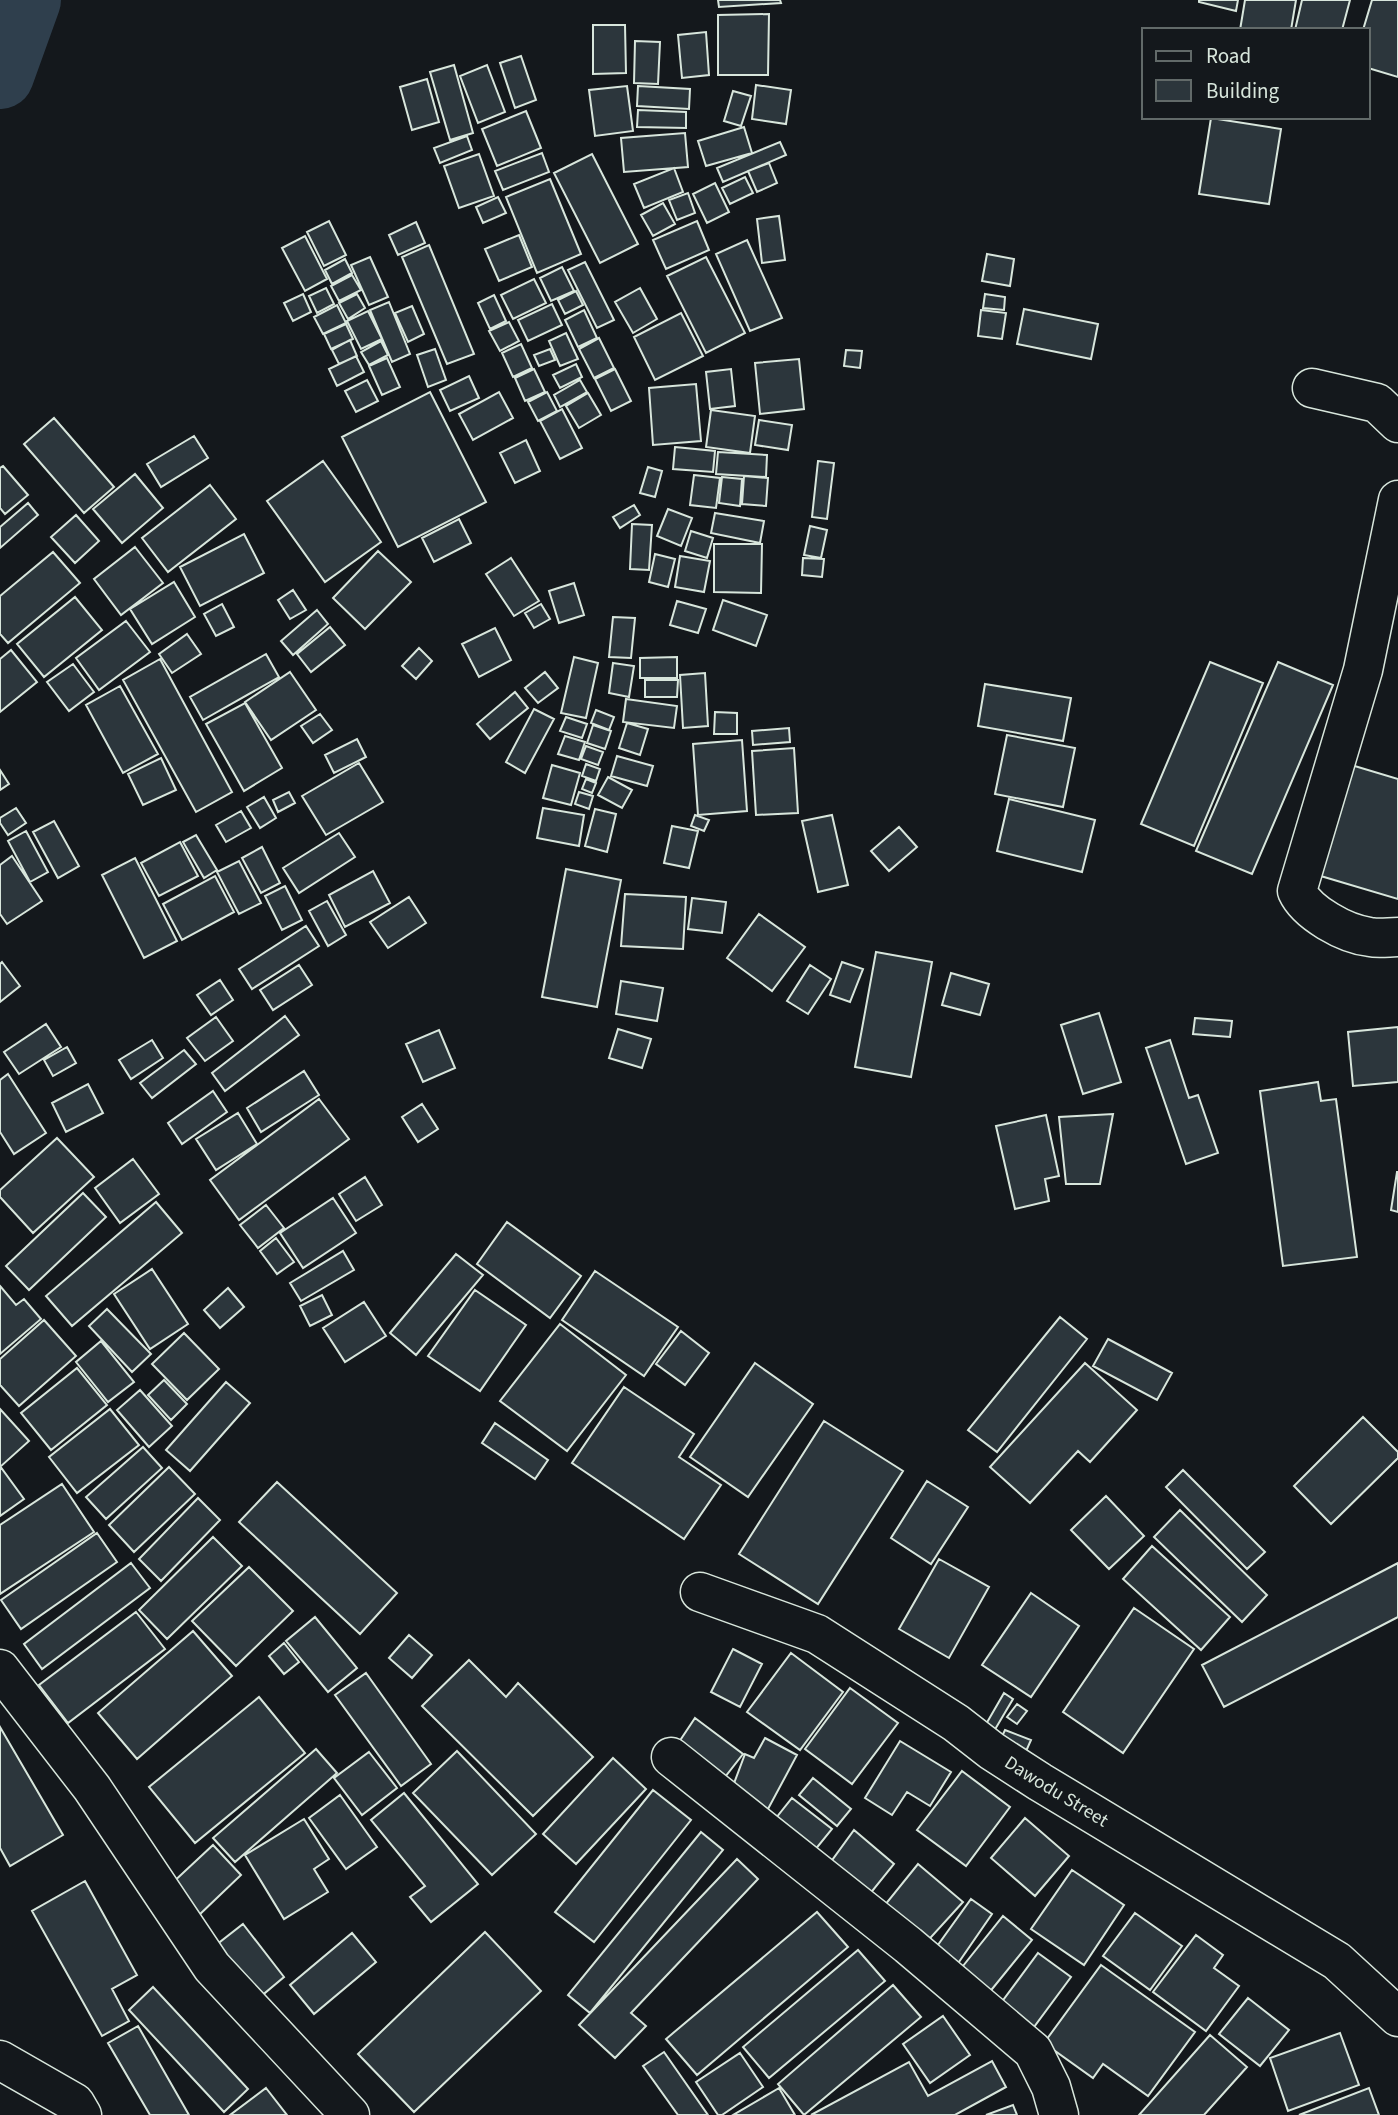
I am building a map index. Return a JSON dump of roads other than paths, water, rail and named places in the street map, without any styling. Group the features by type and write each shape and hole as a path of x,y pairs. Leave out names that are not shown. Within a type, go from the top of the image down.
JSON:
{"street":[{"path":"1312,388 1377,403 1398,423"},
{"path":"1398,500 1363,670 1297,891 1302,902 1334,925 1369,937 1398,937"},
{"name":"Dawodu Street","path":"700,1592 817,1634 956,1723 992,1751 1040,1782 1337,1961 1398,2017"},
{"path":"0,1669 92,1788 212,1967 350,2115"},
{"path":"671,1757 908,1945 1033,2051 1051,2087 1059,2115"},
{"path":"0,2060 75,2103 82,2115"}],"waterway":[{"path":"0,75 27,0"}]}
